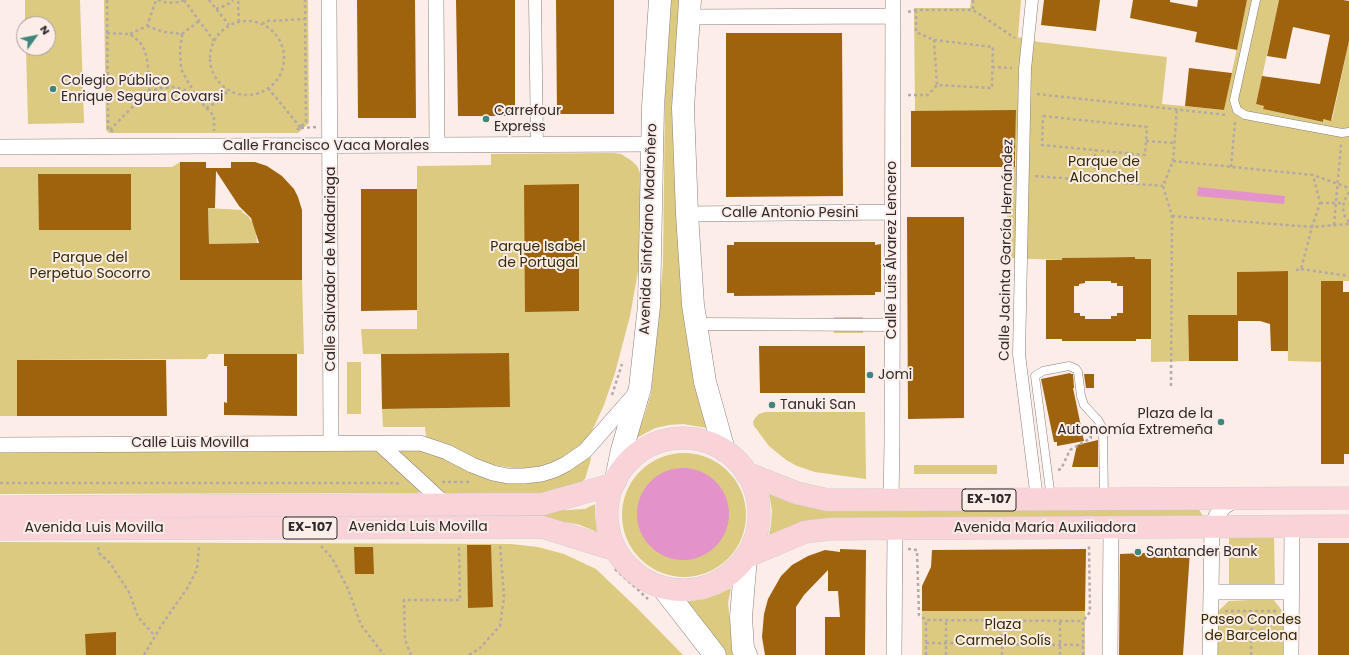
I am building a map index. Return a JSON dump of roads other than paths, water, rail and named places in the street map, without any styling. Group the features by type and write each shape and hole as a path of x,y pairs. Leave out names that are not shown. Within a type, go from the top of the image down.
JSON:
{"main road":[{"name":"Avenida Sinforiano Madroñero","path":"615,482 622,450 640,388 649,306 653,107 660,0"},
{"path":"689,8 683,108 687,214 693,305 705,382 724,450"},
{"name":"EX-107","path":"675,439 700,440 724,450 734,458 746,473 755,490 758,502 758,528 755,540 746,557 734,572 724,579 700,589 687,590 663,588 641,577 623,560 616,550 611,538 608,502 615,482 631,459 651,445 675,439"},
{"name":"Avenida María Auxiliadora","path":"746,473 797,493 828,500 1349,498"},
{"name":"Avenida Luis Movilla","path":"0,507 432,493 543,504 615,482"},
{"name":"Avenida María Auxiliadora","path":"746,557 805,532 830,529 895,539 1111,535 1212,527 1349,526"},
{"name":"Avenida Luis Movilla","path":"0,529 542,527 616,550"},
{"path":"746,557 741,617 743,649 746,655"},
{"path":"663,588 715,655"}],"street":[{"name":"Calle Salvador de Madariaga","path":"330,0 331,443"},
{"path":"436,0 437,145"},
{"path":"536,0 537,145"},
{"name":"Calle Luis Álvarez Lencero","path":"891,500 893,0"},
{"name":"Calle Jacinta García Hernández","path":"1032,0 1024,93 1019,354 1044,499"},
{"path":"689,8 893,16"},
{"name":"Calle Francisco Vaca Morales","path":"0,147 653,144"},
{"name":"Calle Antonio Pesini","path":"687,214 892,212"},
{"path":"696,324 892,325"},
{"name":"Calle Luis Movilla","path":"0,445 420,443 446,452 472,465 493,473 508,476 524,476 541,474 554,470 566,464 585,450 640,388"},
{"path":"380,444 432,493"},
{"path":"1210,655 1212,527 1216,516 1225,506 1237,499"},
{"path":"1291,655 1292,527"},
{"path":"1110,655 1111,535"},
{"path":"894,655 895,539"},
{"path":"1211,592 1292,592"}],"lane":[{"path":"1256,0 1234,100 1236,113 1345,133"},
{"path":"1044,499 1048,471 1035,376 1043,371 1073,366 1078,372 1082,401 1098,420 1103,429 1104,499"}],"place":[{"name":"Colegio Público Enrique Segura Covarsi","path":"53,89"},
{"name":"Carrefour Express","path":"486,119"},
{"name":"Jomi","path":"870,375"},
{"name":"Tanuki San","path":"772,405"},
{"name":"Plaza de la Autonomía Extremeña","path":"1221,422"},
{"name":"Santander Bank","path":"1138,552"}],"park label":[{"name":"Parque de Alconchel","path":"1104,170"},
{"name":"Parque Isabel de Portugal","path":"538,256"},
{"name":"Parque del Perpetuo Socorro","path":"90,266"},
{"name":"Paseo Condes de Barcelona","path":"1251,628"},
{"name":"Plaza Carmelo Solís","path":"1003,634"}]}
